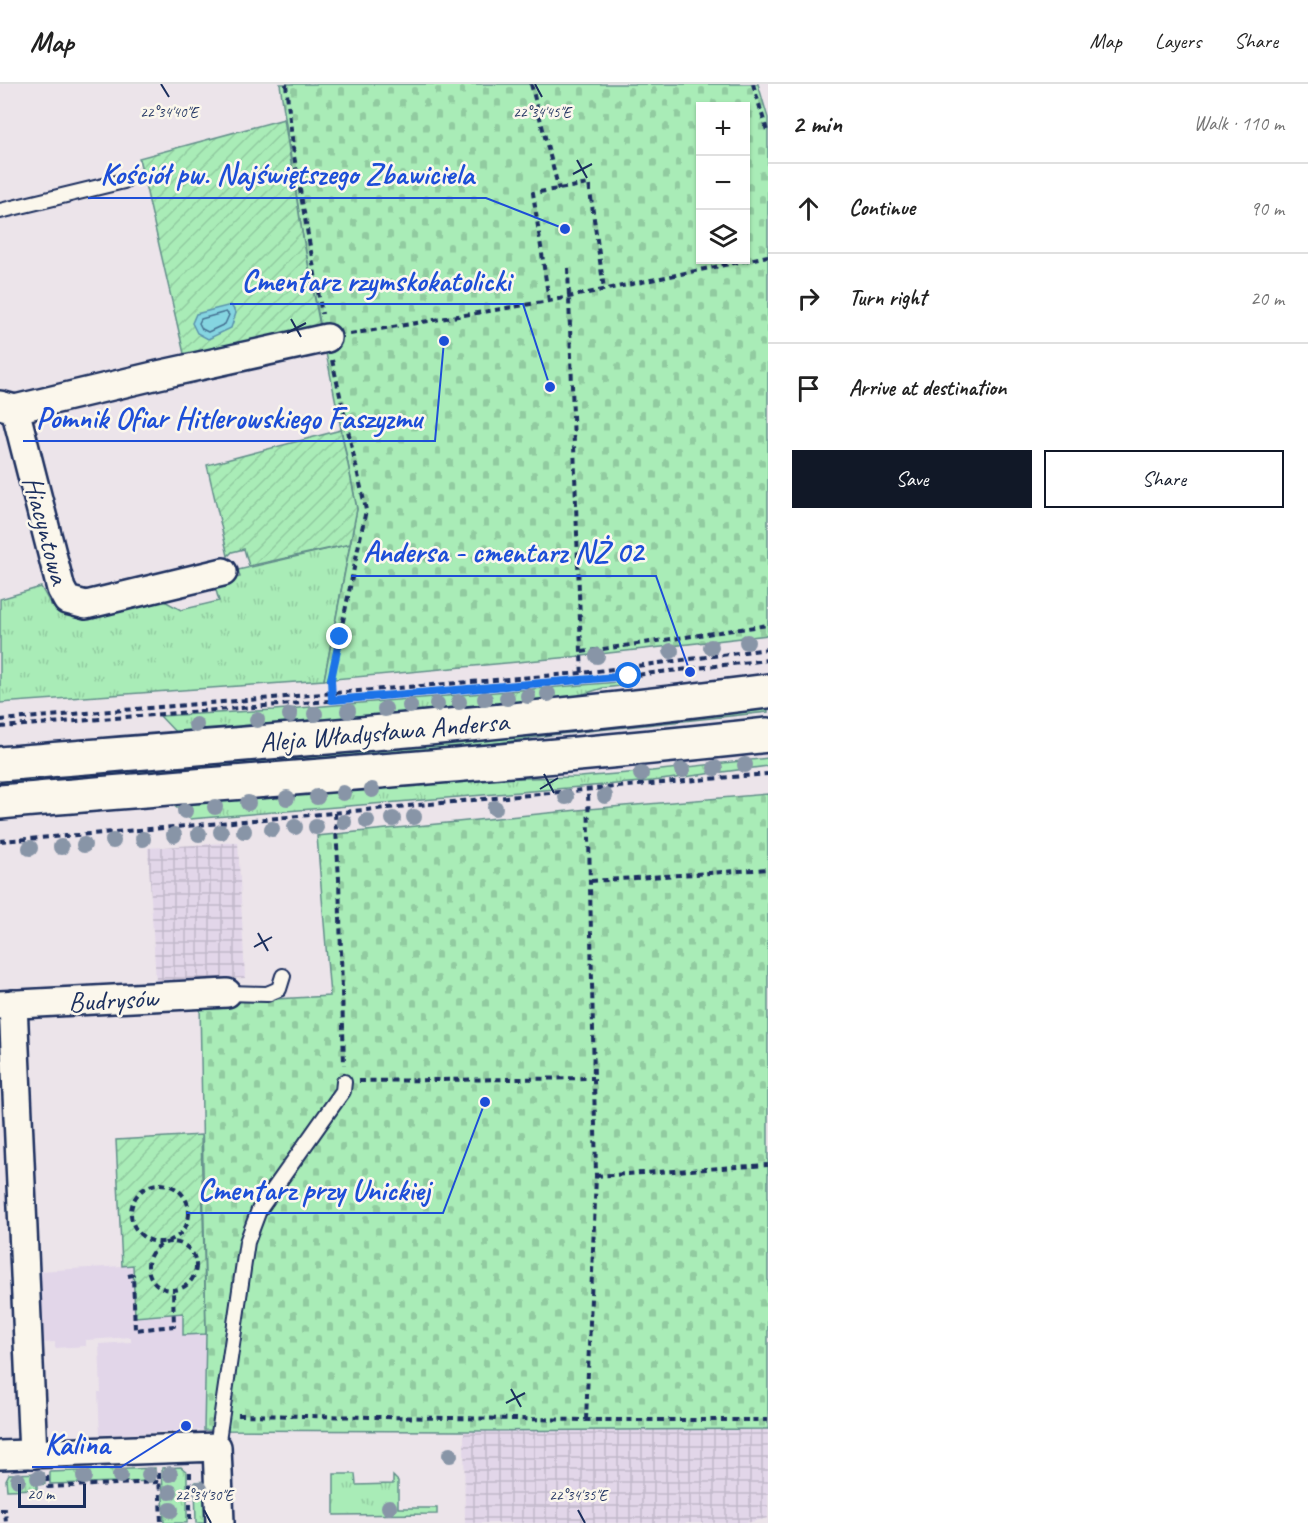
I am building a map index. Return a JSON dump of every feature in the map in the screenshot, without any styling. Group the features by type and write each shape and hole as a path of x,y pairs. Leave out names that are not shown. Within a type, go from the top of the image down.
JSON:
{"main road":[{"name":"Aleja Władysława Andersa","path":"0,764 304,739 681,702 768,691"},
{"name":"Aleja Władysława Andersa","path":"0,801 644,748 768,735"}],"street":[{"name":"Hiacyntowa","path":"223,572 86,605 67,600 61,589 8,407 327,338"},
{"name":"Budrysów","path":"6,1004 227,993"},
{"path":"6,1004 33,1454"},
{"path":"0,1455 217,1447 220,1523"}],"lane":[{"path":"0,211 124,181"},
{"path":"227,993 267,994 279,989 283,976"},
{"path":"217,1447 247,1242 259,1210 343,1091 344,1082"}],"path":[{"path":"285,84 294,156 327,338 366,510 331,679 332,700"},
{"path":"531,84 559,190"},
{"path":"753,84 768,134"},
{"path":"549,301 533,193 589,184 604,289"},
{"path":"327,338 549,301 768,256"},
{"path":"568,268 582,681"},
{"path":"582,652 768,625"},
{"path":"0,720 582,673 768,649"},
{"path":"0,727 582,681 768,660"},
{"path":"0,841 157,830 768,774"},
{"path":"586,1420 596,1176 588,789"},
{"path":"335,813 344,1082 593,1078"},
{"path":"591,881 768,869"},
{"path":"596,1176 768,1166"},
{"path":"166,1242 157,1242 139,1234 131,1216 131,1207 135,1198 149,1185 168,1185 177,1189 188,1204 188,1223 183,1232 166,1242 154,1250 150,1257 149,1272 158,1285 173,1290 187,1284 193,1278 196,1263 189,1249 182,1244 166,1242"},
{"path":"128,1276 133,1275 135,1330 174,1326 173,1290"},
{"path":"222,1415 768,1420"},
{"path":"188,1466 190,1523"},
{"path":"48,1487 159,1482 161,1523"},
{"path":"0,1510 5,1510 6,1523"}],"shaded area":[{"path":"238,842 245,978 156,982 148,848"},
{"path":"201,1135 206,1334 204,1430 100,1435 99,1344 131,1342 131,1337 86,1340 86,1346 55,1348 55,1342 43,1343 39,1271 122,1266 116,1140"},
{"path":"768,1429 768,1518 747,1523 465,1523 464,1431"}],"green space":[{"path":"280,84 758,84 768,118 768,635 582,656 324,680 357,509 302,232"},
{"path":"284,119 320,326 185,358 139,158"},
{"path":"341,430 357,509 350,544 249,566 244,549 232,552 228,556 207,465"},
{"path":"350,544 324,680 0,703 0,599 41,587 51,605 63,609 157,597 181,610 219,601 214,583 240,577 238,570"},
{"path":"619,682 620,686 603,688 570,698 180,737 160,716 274,710"},
{"path":"768,704 768,712 550,735 435,753 0,788 0,777"},
{"path":"768,758 768,766 653,781 190,819 171,803 468,779 580,777"},
{"path":"768,794 768,1429 204,1430 206,1334 200,1003 330,996 317,836"},
{"path":"201,1135 206,1334 183,1335 183,1313 135,1317 133,1265 122,1266 116,1140"},
{"path":"181,1467 187,1472 187,1523 164,1523 162,1468"},
{"path":"155,1468 155,1481 50,1484 50,1472"},
{"path":"44,1473 45,1484 37,1485 37,1489 7,1490 6,1480 9,1474"},
{"path":"334,1474 355,1474 356,1485 393,1484 393,1476 398,1481 398,1508 437,1508 437,1514 334,1515"},
{"path":"206,1481 207,1521 196,1523 195,1482"}],"water":[{"path":"231,305 236,313 231,328 208,339 197,333 192,323 196,314"}],"place":[{"name":"Kościół pw. Najświętszego Zbawiciela","path":"565,229"},
{"name":"Pomnik Ofiar Hitlerowskiego Faszyzmu","path":"444,341"},
{"name":"Cmentarz rzymskokatolicki","path":"550,387"},
{"name":"Andersa - cmentarz NŻ 02","path":"690,672"},
{"name":"Cmentarz przy Unickiej","path":"485,1102"},
{"name":"Kalina","path":"186,1426"}],"route":[{"path":"340,637 331,679 332,700 629,676"}]}
